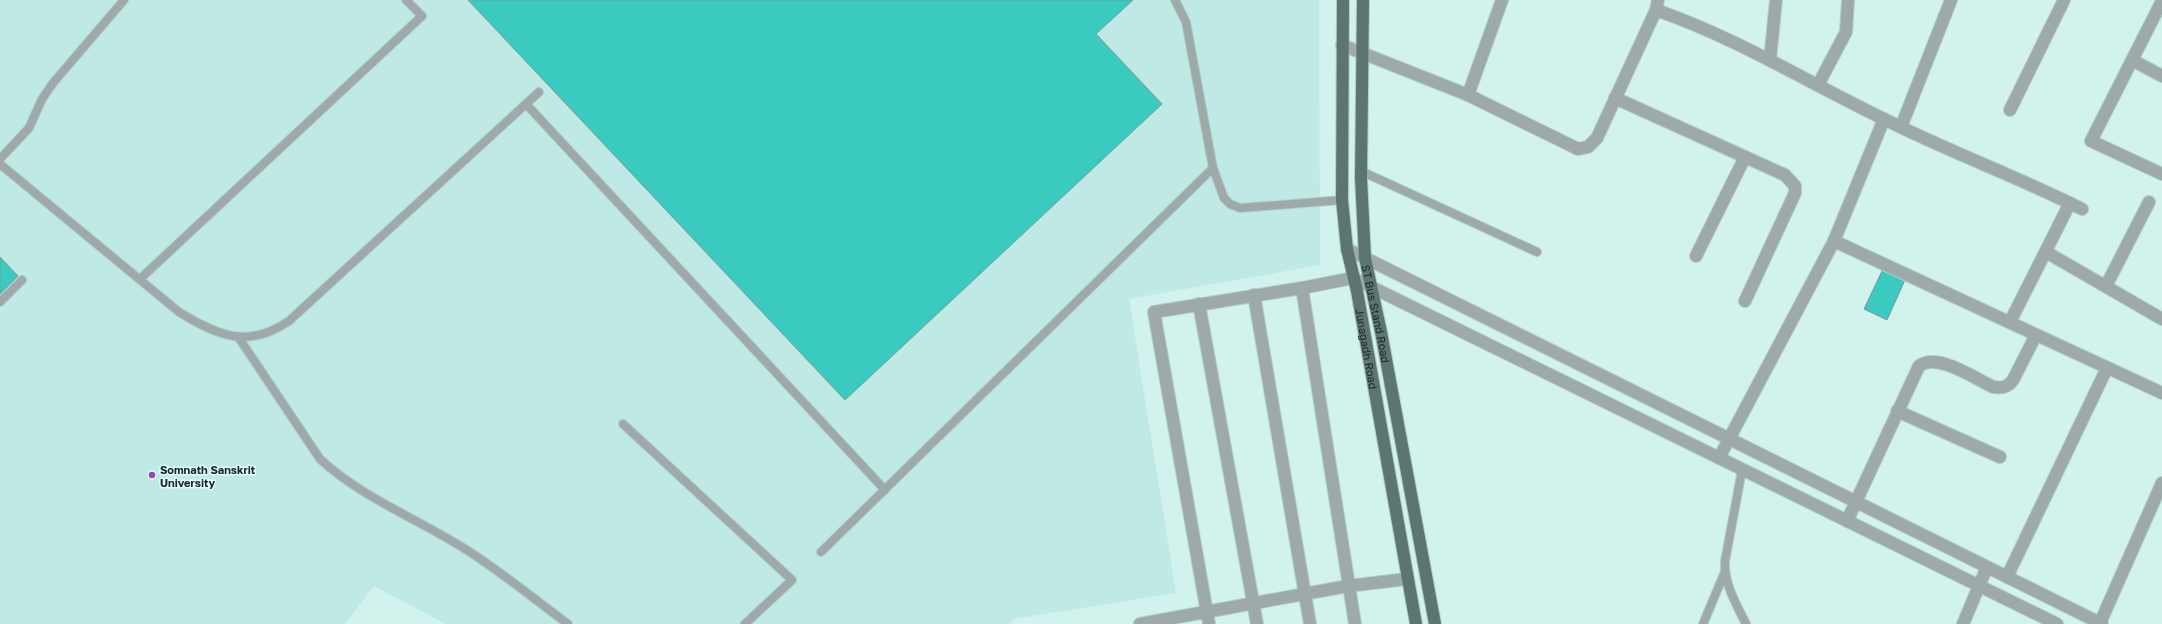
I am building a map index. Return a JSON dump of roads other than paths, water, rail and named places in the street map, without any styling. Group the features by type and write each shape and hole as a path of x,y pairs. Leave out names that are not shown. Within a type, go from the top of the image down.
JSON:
{"main road":[{"name":"Junagadh Road","path":"1343,0 1342,200 1347,249 1416,624"},
{"name":"ST Bus Stand Road","path":"1363,0 1361,171 1365,258 1370,287 1381,332 1435,624"}],"street":[{"path":"1468,95 1502,0"},
{"path":"1770,60 1776,0"},
{"path":"1818,85 1846,32 1848,0"},
{"path":"1900,127 1951,0"},
{"path":"2010,110 2064,0"},
{"path":"2162,1 2091,140 2162,174"},
{"path":"1342,44 1468,95 1578,149 1588,147 1598,138 1657,5 1677,17 1770,60 1900,127 2082,209"},
{"path":"2132,60 2162,76"},
{"path":"1615,98 1785,175 1795,186 1795,193 1745,301"},
{"path":"1719,458 1834,241 1884,119"},
{"path":"1696,256 1745,157"},
{"path":"2106,286 2149,202"},
{"path":"2010,322 2070,203"},
{"path":"1834,241 2162,393"},
{"path":"1347,249 1729,437 2101,624 2162,483"},
{"path":"2046,252 2162,319"},
{"path":"1209,624 1154,312 1302,288 1353,278 2057,624"},
{"path":"1302,288 1355,624"},
{"path":"1254,295 1310,624"},
{"path":"1199,304 1257,624"},
{"path":"1847,521 1915,370 1924,362 1938,361 1993,387 2002,388 2009,385 2036,335"},
{"path":"2007,576 2107,368"},
{"path":"1897,411 2000,458"},
{"path":"1904,549 1913,530"},
{"path":"1963,624 1987,567"},
{"path":"1145,624 1207,611 1348,586 1407,579"}],"lane":[{"path":"0,159 29,128 42,99 53,83 124,0"},
{"path":"140,279 422,16 406,0"},
{"path":"1175,0 1186,22 1213,168 1224,198 1230,204 1240,208 1342,200"},
{"path":"0,164 179,312 200,325 219,333 239,338 256,336 275,331 289,321 539,92"},
{"path":"526,104 885,490"},
{"path":"821,552 1213,168"},
{"path":"1361,171 1537,252"},
{"path":"0,302 22,280"},
{"path":"239,338 320,458 336,473 359,490 467,550 568,624"},
{"path":"623,424 792,580 745,624"},
{"path":"1742,470 1724,561 1724,574 1727,584 1746,624"},
{"path":"1703,624 1724,574"}],"place":[{"name":"Somnath Sanskrit University","path":"152,475"}]}
